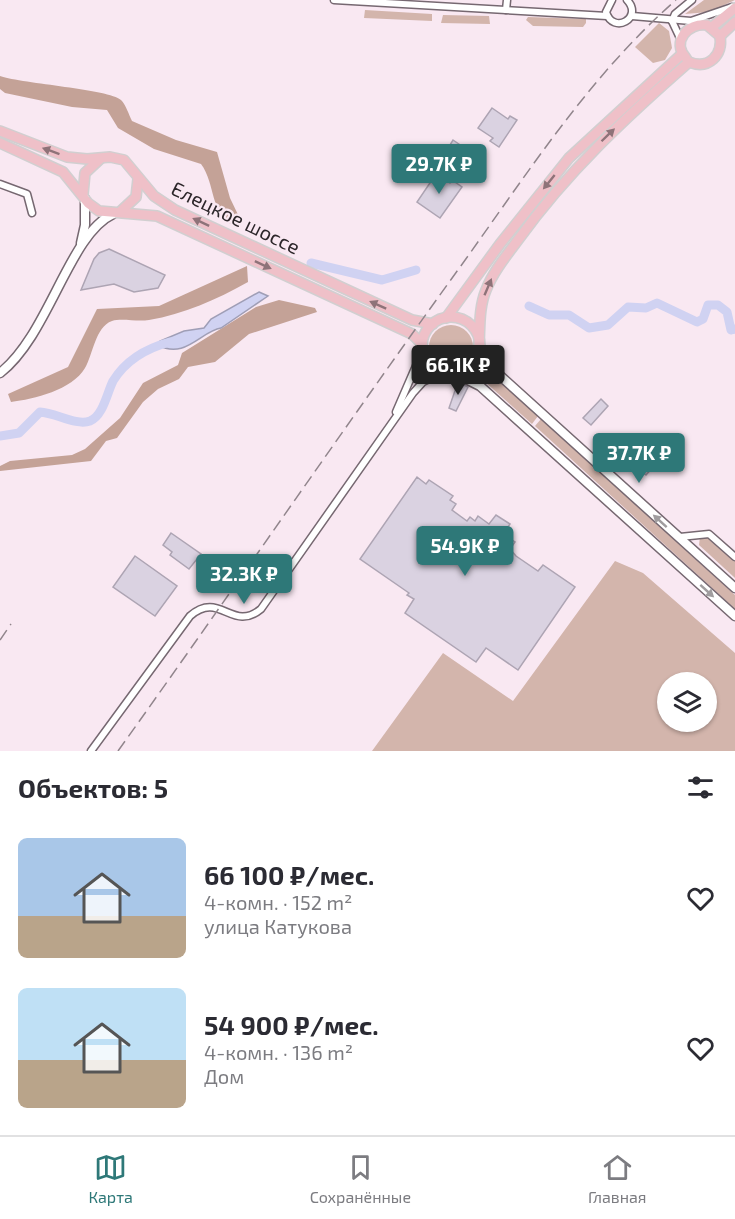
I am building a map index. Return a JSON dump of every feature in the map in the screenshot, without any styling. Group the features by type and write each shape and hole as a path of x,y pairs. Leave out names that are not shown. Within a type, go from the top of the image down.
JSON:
{"main road":[{"path":"712,27 735,7"},
{"path":"720,36 735,22"},
{"path":"702,24 712,27 720,36 721,48 714,59 700,65 689,62 682,54 680,39 690,28 702,24"},
{"path":"682,54 569,158 500,244 446,318 433,324 425,333 422,348 431,367 441,374 456,374 480,386 735,616"},
{"path":"456,374 473,364 479,344 480,313 486,289 497,268 530,223 603,139 689,62"},
{"name":"Елецкое шоссе","path":"0,131 67,157 106,157 124,160 154,196 175,210 403,316 420,323 433,324"},
{"name":"Елецкое шоссе","path":"3,146 63,172 99,212 144,213 164,219 412,334 422,348"},
{"path":"78,252 85,225 85,199 82,186 85,173 93,163 106,157"},
{"path":"0,373 24,351 39,328 78,252 94,230 131,205 139,188 136,174"},
{"path":"446,318 468,323 478,336 487,364 735,588"}],"street":[{"path":"334,0 432,3 607,16 614,23 622,24 632,16 702,24"},
{"path":"506,10 507,0"},
{"path":"607,16 607,7 612,0"},
{"path":"627,0 632,6 632,16"},
{"path":"680,39 672,21 675,14 692,0"},
{"path":"691,21 735,7"},
{"path":"0,184 27,194 32,213"},
{"path":"393,420 422,348"},
{"path":"91,751 190,616 198,609 212,606 241,617 253,616 261,609 416,389 441,374"},
{"path":"696,553 694,539 701,533"},
{"path":"677,536 689,538 701,533 709,534 735,557"}],"shaded area":[{"path":"704,0 735,0 709,12 685,14"},
{"path":"365,10 432,14 432,21 364,18"},
{"path":"443,15 489,16 490,24 441,23"},
{"path":"528,17 586,19 586,23 583,27 533,26 526,20"},
{"path":"659,23 669,31 672,48 665,60 653,63 635,47"},
{"path":"0,76 113,96 123,102 132,121 176,140 217,152 230,198 242,223 236,227 221,214 201,164 154,149 118,128 107,110 72,107 5,93 0,89"},
{"path":"247,266 248,282 200,306 149,320 116,320 106,324 98,335 88,362 79,376 52,392 11,402 8,394 68,367 97,309 159,306"},
{"path":"279,300 315,308 317,312 249,334 215,362 188,367 179,379 158,389 143,402 117,438 106,441 91,461 0,471 0,466 10,461 72,455 85,449 120,418 143,383 178,365 182,353 256,307"},
{"path":"451,325 460,326 467,331 472,338 472,356 467,363 460,368 451,369 442,368 435,363 430,356 429,347 430,338 435,331 442,326"},
{"path":"480,363 538,416 532,424 475,373 473,370"},
{"path":"541,419 735,595 735,609 535,426"},
{"path":"700,537 709,537 735,560 735,578 699,545"},
{"path":"615,561 643,573 735,653 735,751 372,751 443,653 513,701"}],"water":[{"path":"259,292 268,296 221,328 185,347 168,349 158,345 160,341 184,331 204,328 211,319"}],"building":[{"path":"492,108 508,119 510,116 517,120 499,147 490,141 493,138 478,128"},
{"path":"453,140 485,162 476,175 445,153"},
{"path":"436,174 462,187 440,218 417,202"},
{"path":"109,249 165,275 158,288 134,292 114,284 81,290 94,259 99,253"},
{"path":"458,382 468,387 456,411 449,408"},
{"path":"601,399 608,406 591,425 583,418"},
{"path":"634,447 655,465 646,475 636,467 630,467 623,460"},
{"path":"417,477 426,484 429,480 453,496 450,500 456,504 452,510 467,521 470,517 475,521 478,516 489,524 496,515 510,524 503,534 515,542 510,549 516,556 538,571 543,565 575,587 518,670 486,648 476,662 405,613 414,599 407,595 409,593 360,559"},
{"path":"171,533 201,554 189,569 170,555 172,552 163,545"},
{"path":"135,556 177,586 155,616 113,587"}],"waterway":[{"path":"311,263 382,280 416,270"},
{"path":"529,306 549,315 569,315 589,328 608,325 628,307 646,308 657,303 697,322 703,319 708,305 718,305 727,312 731,330 735,329"},
{"path":"0,436 19,433 40,412 72,421 90,421 98,414 113,381 124,367 145,351 170,342"}],"railway":[{"path":"118,751 558,131 614,62 676,0"},
{"path":"0,640 11,624"}]}
